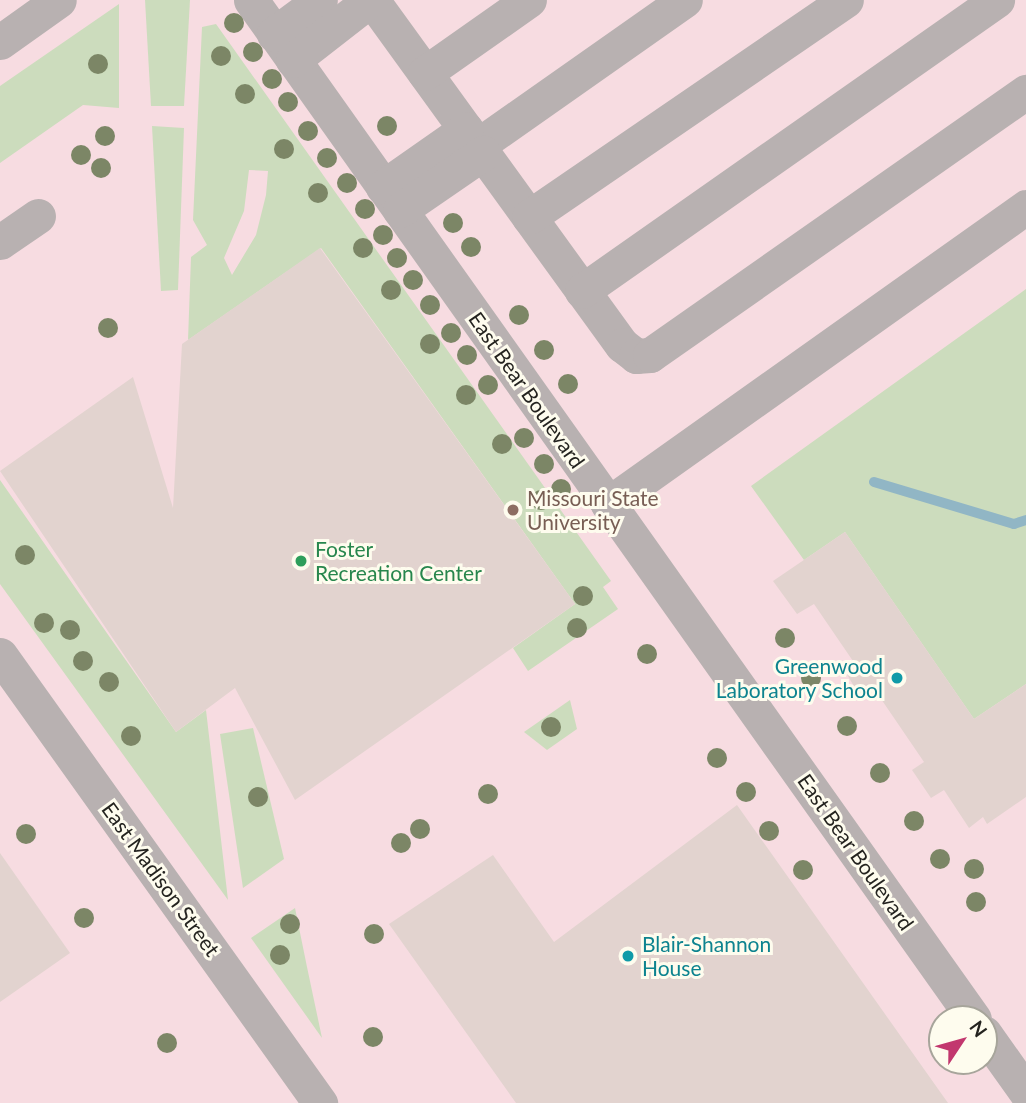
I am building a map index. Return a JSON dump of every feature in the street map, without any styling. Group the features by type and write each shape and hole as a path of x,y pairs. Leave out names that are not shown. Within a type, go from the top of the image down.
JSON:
{"street":[{"path":"0,42 59,0"},
{"name":"East Bear Boulevard","path":"251,0 964,1005"},
{"path":"284,47 320,0"},
{"path":"284,47 371,0 582,291 636,356 650,355 1026,92"},
{"path":"425,73 529,0"},
{"path":"391,198 685,0"},
{"path":"529,217 846,0"},
{"path":"582,291 997,0"},
{"path":"608,504 1026,207"},
{"path":"0,243 38,216"},
{"name":"East Madison Street","path":"0,655 320,1103"},
{"path":"998,1053 1026,1092"}],"shaded area":[{"name":"Missouri State University","path":"0,0 1026,0 1026,1103 0,1103"}],"green space":[{"path":"145,0 190,0 184,106 151,106"},
{"path":"119,4 119,108 83,105 0,163 0,86"},
{"path":"216,24 611,581 603,587 618,609 528,671 513,648 575,604 321,248 188,340 191,257 207,245 193,220 202,27","holes":["249,170 268,171 266,195 256,235 232,275 224,258 244,211"]},
{"path":"152,126 184,128 178,290 161,291"},
{"path":"1026,289 1026,684 974,719 845,532 804,560 751,486"},
{"path":"0,480 176,732 206,710 228,900 0,584"},
{"path":"570,700 577,729 547,750 524,732"},
{"path":"253,728 284,859 243,888 220,734"},
{"path":"295,908 307,967 322,1038 251,938"}],"building":[{"name":"Foster Recreation Center","path":"320,248 575,604 295,800 235,688 176,732 0,471 133,377 173,508 182,344"},
{"name":"Greenwood Laboratory School","path":"845,532 974,719 1026,684 1026,797 987,824 983,817 969,828 944,790 931,798 912,770 924,762 877,693 862,700 845,671 855,664 814,604 797,614 773,581"},
{"name":"Blair-Shannon House","path":"737,805 948,1103 516,1103 389,924 493,855 554,942"},
{"path":"0,853 70,953 0,1002"}],"waterway":[{"path":"874,482 1014,524 1026,520"}],"place":[{"name":"Missouri State University","path":"513,510"},
{"name":"Foster Recreation Center","path":"301,561"},
{"name":"Greenwood Laboratory School","path":"897,678"},
{"name":"Blair-Shannon House","path":"628,956"}]}
